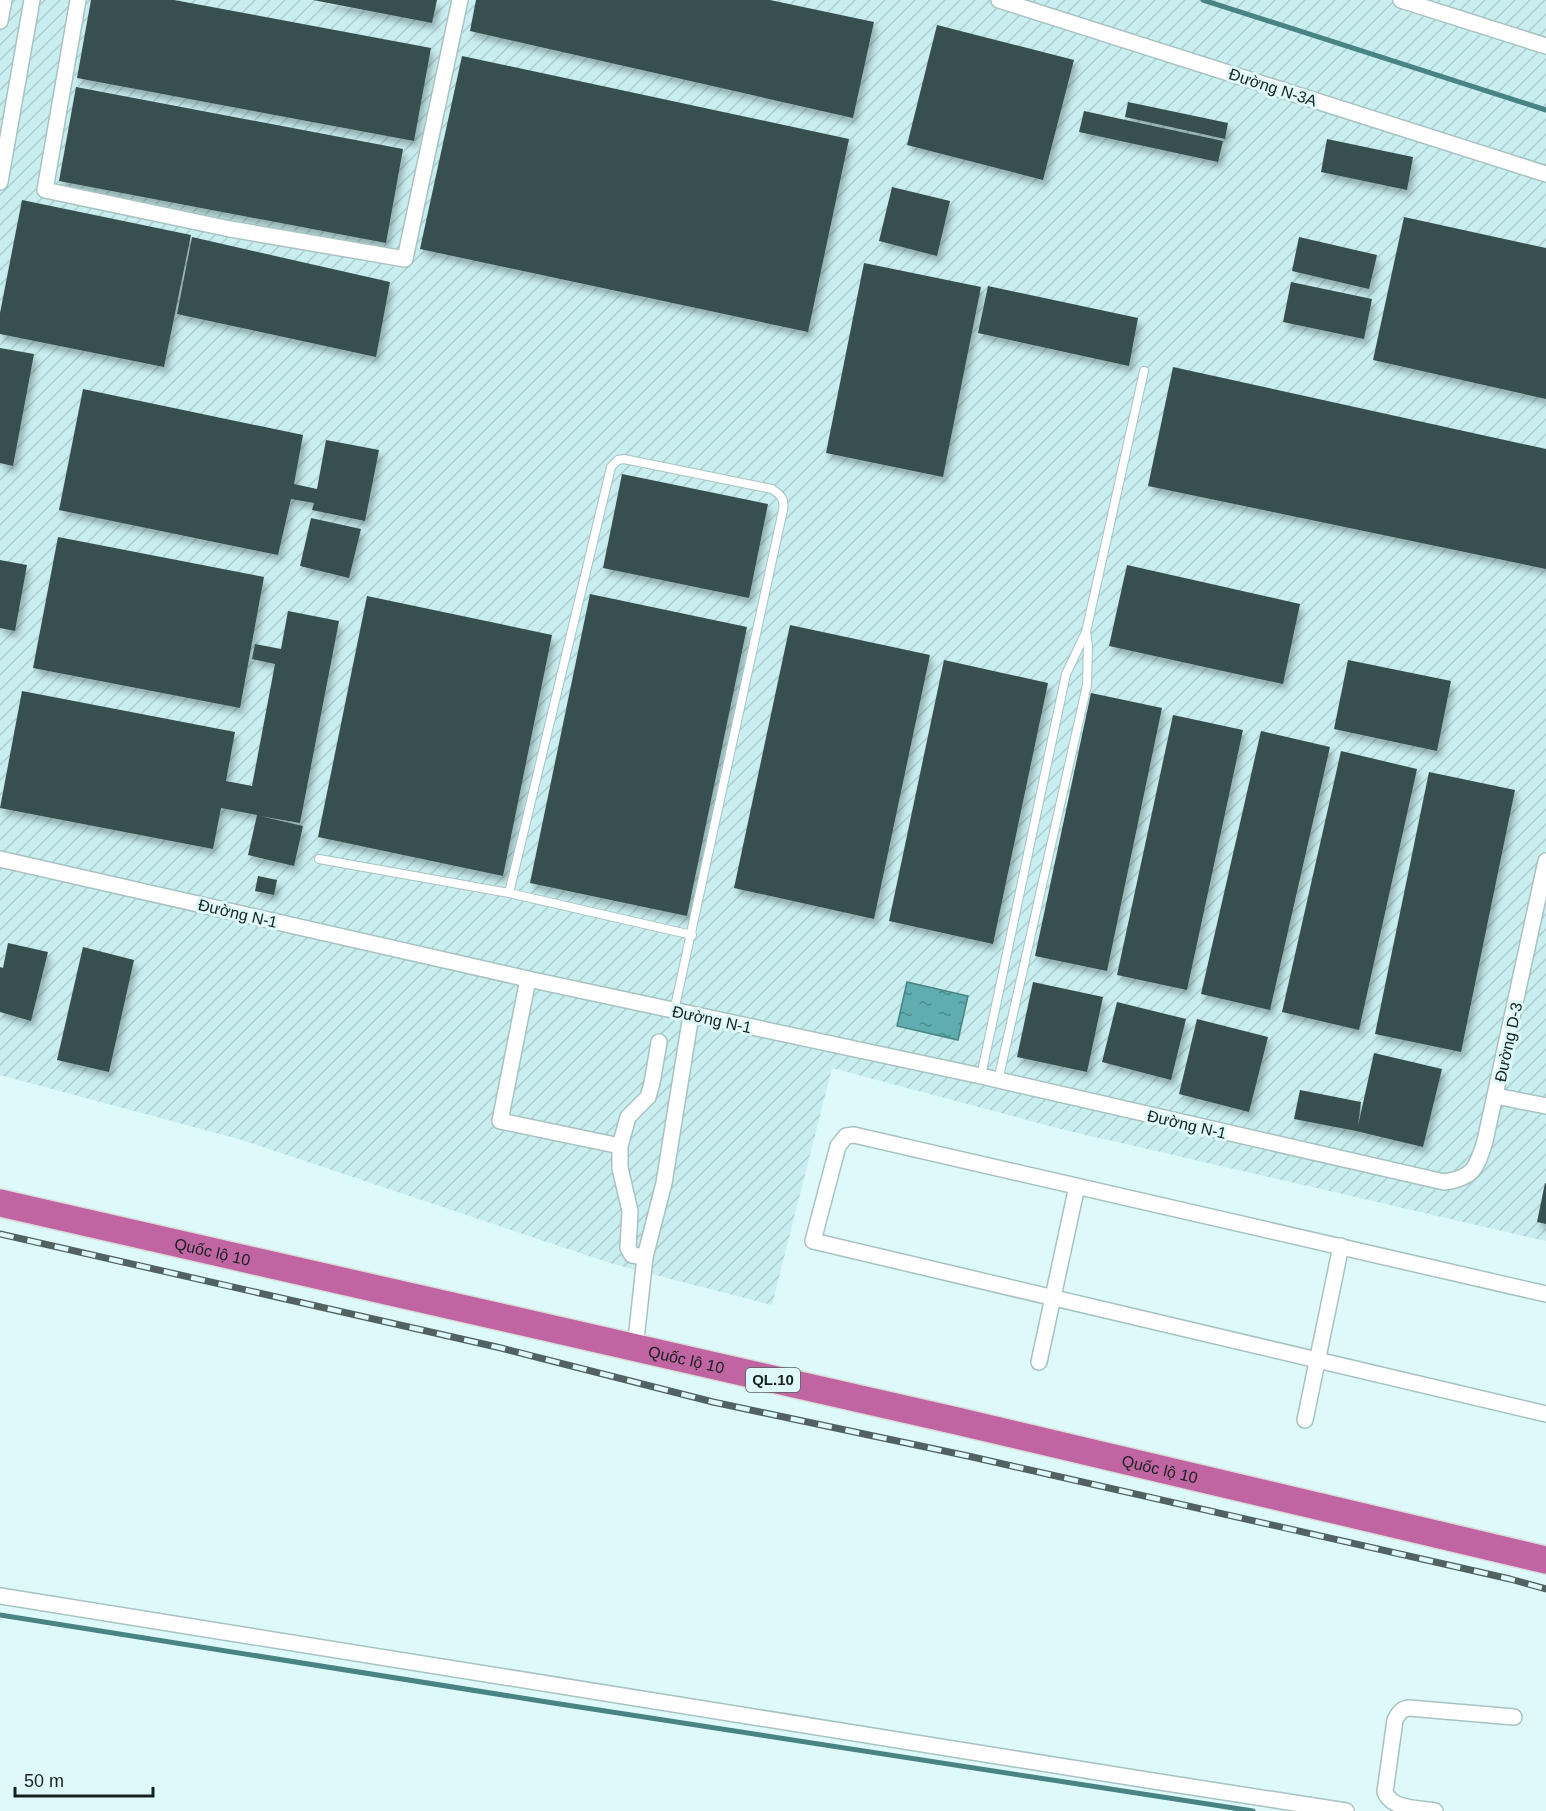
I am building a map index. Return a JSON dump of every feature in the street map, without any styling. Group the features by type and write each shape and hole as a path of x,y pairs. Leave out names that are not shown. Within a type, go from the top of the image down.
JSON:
{"highway":[{"name":"Quốc lộ 10","path":"0,1203 945,1419 1546,1560"}],"street":[{"path":"0,21 4,0"},
{"path":"0,183 32,0"},
{"path":"78,0 45,190 230,229 405,260 460,0"},
{"name":"Đường N-3A","path":"999,0 1546,174"},
{"path":"1401,0 1546,46"},
{"name":"Đường N-1","path":"0,859 1425,1178"},
{"name":"Đường D-3","path":"1425,1178 1444,1182 1458,1180 1474,1170 1485,1141 1496,1096 1545,871"},
{"path":"528,979 500,1121 620,1146"},
{"path":"634,1349 645,1257 664,1183 692,1015"},
{"path":"645,1257 632,1255 628,1248 630,1211 620,1168 620,1146 628,1117 648,1097 659,1042"},
{"path":"1496,1096 1546,1106"},
{"path":"1546,1294 849,1135 841,1140 838,1146 813,1241 1546,1414"},
{"path":"1039,1362 1077,1186"},
{"path":"1305,1420 1341,1246"},
{"path":"0,1596 1346,1811"},
{"path":"1435,1811 1392,1802 1385,1792 1395,1720 1399,1713 1409,1708 1514,1716"}],"lane":[{"path":"981,1077 1066,674 1086,632 1144,371"},
{"path":"509,893 611,467 618,460 624,459 772,489 781,495 784,502 783,510 674,1011"},
{"path":"998,1081 1087,685 1086,632"},
{"path":"319,859 509,893 692,935"}],"shaded area":[{"path":"0,0 1546,0 1546,1241 1065,1130 832,1068 772,1305 613,1264 242,1140 0,1075"}],"water":[{"path":"907,982 968,996 958,1040 897,1026"}],"building":[{"path":"91,0 174,0 431,48 414,141 77,78"},
{"path":"313,0 437,0 432,23"},
{"path":"476,0 770,0 874,22 853,118 470,31"},
{"path":"937,25 1074,60 1043,180 907,145"},
{"path":"462,56 849,139 808,332 420,249"},
{"path":"76,87 403,149 386,243 59,181"},
{"path":"1128,102 1228,123 1225,139 1125,117"},
{"path":"1084,111 1223,141 1218,162 1079,132"},
{"path":"1327,139 1413,157 1407,190 1321,172"},
{"path":"892,187 950,201 937,256 879,241"},
{"path":"22,200 191,235 164,367 0,334 0,313"},
{"path":"1404,217 1546,248 1546,399 1373,360"},
{"path":"192,237 390,282 376,357 177,314"},
{"path":"1299,237 1377,255 1369,289 1292,271"},
{"path":"864,263 981,287 943,477 826,453"},
{"path":"1291,282 1372,299 1364,339 1283,322"},
{"path":"988,286 1138,318 1129,366 978,333"},
{"path":"0,348 34,354 13,466 0,463"},
{"path":"1173,367 1546,449 1546,569 1148,486"},
{"path":"83,389 303,435 294,484 317,489 326,440 379,450 365,521 312,510 314,503 291,499 278,555 59,510"},
{"path":"622,474 768,504 749,598 603,568"},
{"path":"311,518 361,529 349,578 300,566"},
{"path":"58,537 264,577 240,708 33,668"},
{"path":"0,560 27,565 15,631 0,628"},
{"path":"1127,565 1300,604 1283,684 1109,646"},
{"path":"590,594 747,627 687,916 530,883"},
{"path":"367,596 552,635 503,876 318,837"},
{"path":"288,611 339,621 300,823 260,816 303,826 294,866 248,855 257,815 221,808 213,849 0,808 22,691 235,732 226,781 252,786 275,664 252,659 255,644 281,649"},
{"path":"790,625 930,655 874,919 734,888"},
{"path":"944,660 1048,683 993,944 889,921"},
{"path":"1348,660 1451,681 1437,751 1334,729"},
{"path":"1091,693 1162,708 1107,971 1035,956"},
{"path":"1173,715 1243,730 1187,990 1117,975"},
{"path":"1261,731 1330,747 1270,1010 1201,994"},
{"path":"1341,751 1417,769 1359,1030 1282,1012"},
{"path":"1429,772 1515,790 1461,1052 1375,1034"},
{"path":"258,876 277,880 274,895 255,891"},
{"path":"8,943 48,952 31,1021 0,1012 0,967 3,968"},
{"path":"83,947 134,960 109,1072 57,1060"},
{"path":"1033,982 1103,997 1087,1072 1017,1057"},
{"path":"1117,1002 1186,1019 1171,1080 1102,1062"},
{"path":"1197,1019 1268,1037 1249,1112 1179,1094"},
{"path":"1374,1053 1442,1069 1423,1147 1294,1119 1300,1090 1361,1102 1358,1126"},
{"path":"1546,1183 1546,1224 1537,1222"}],"waterway":[{"path":"1203,0 1546,110"},
{"path":"0,1615 1253,1811"}],"railway":[{"path":"0,1234 501,1348 713,1402 968,1456 1546,1589"}]}
